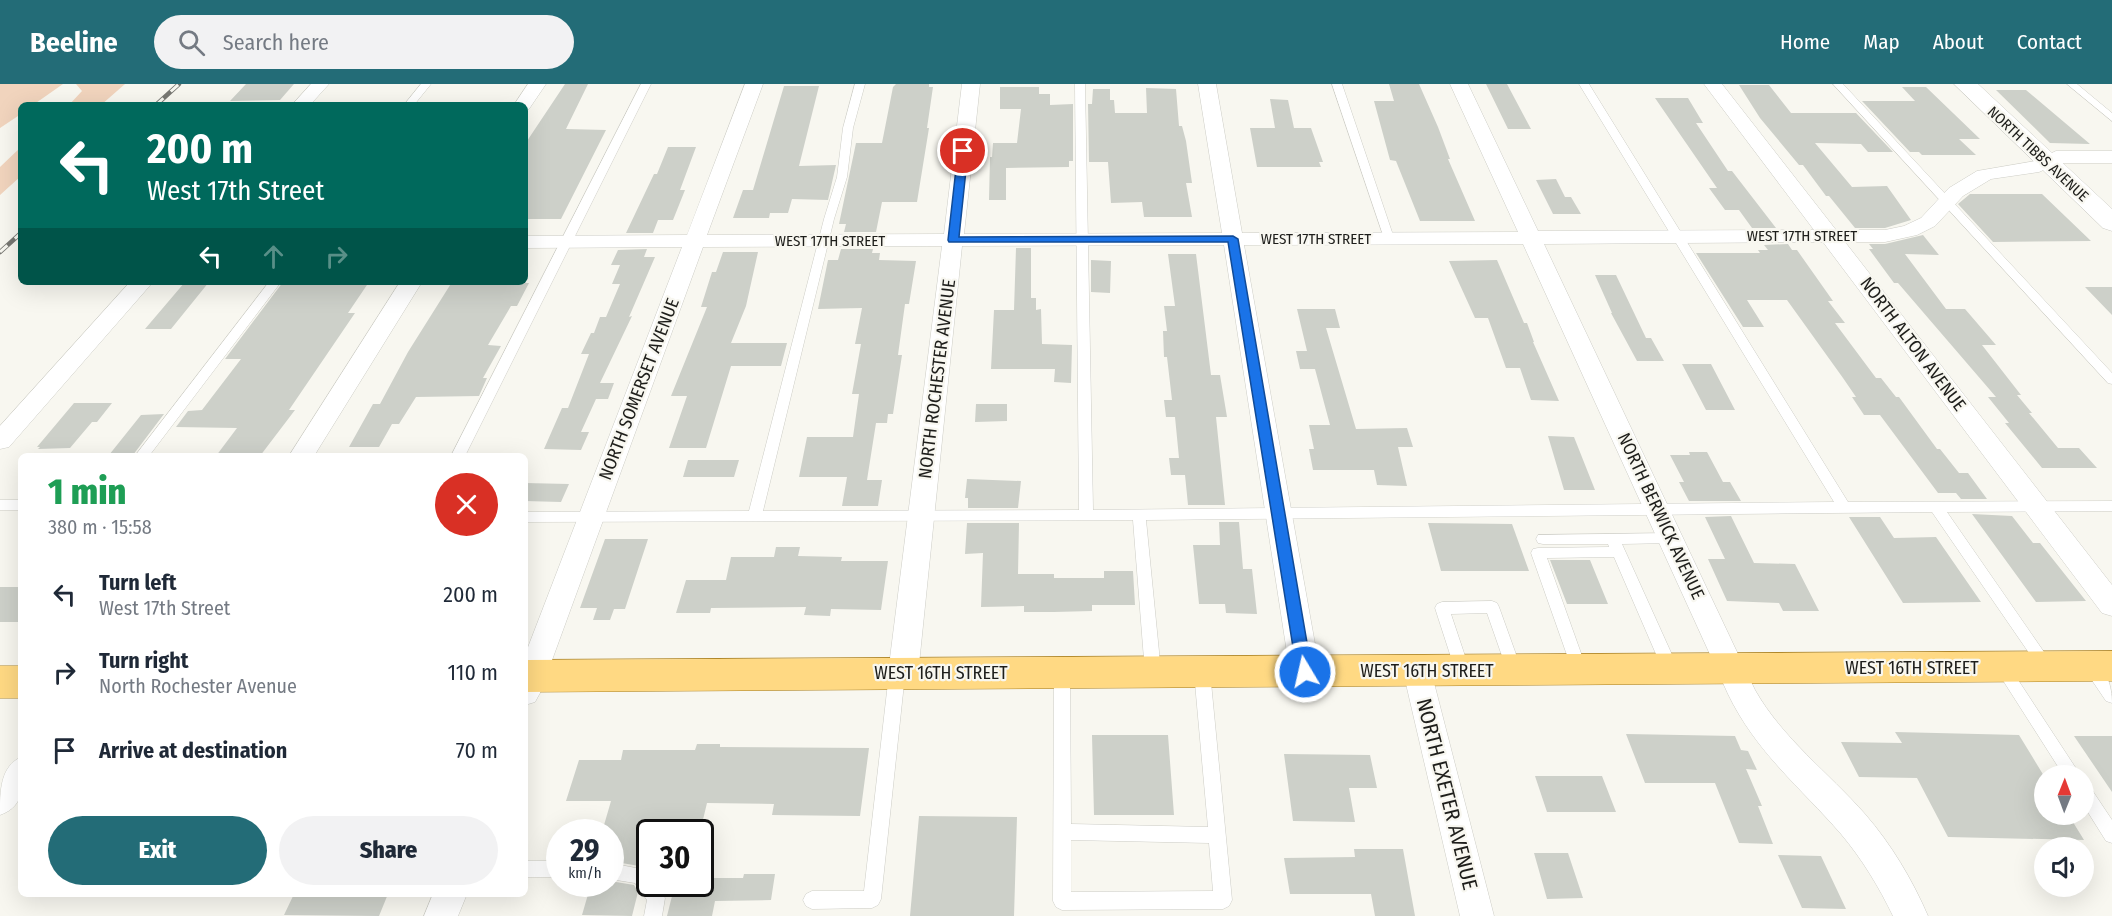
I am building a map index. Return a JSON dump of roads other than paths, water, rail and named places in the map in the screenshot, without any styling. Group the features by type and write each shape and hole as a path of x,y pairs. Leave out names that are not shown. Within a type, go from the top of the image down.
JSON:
{"main road":[{"name":"WEST 16TH STREET","path":"528,682 900,674 2101,666"},
{"path":"0,682 18,682"}],"street":[{"path":"304,102 320,84"},
{"path":"525,102 537,84"},
{"name":"NORTH SOMERSET AVENUE","path":"528,679 754,84"},
{"name":"NORTH ROCHESTER AVENUE","path":"900,674 921,515 971,84"},
{"path":"1207,84 1305,672"},
{"name":"NORTH BERWICK AVENUE","path":"1459,84 1732,669 1743,698 1755,720 1779,750 1821,791 1870,845 1895,883 1911,916"},
{"name":"NORTH ALTON AVENUE","path":"1713,84 2112,605"},
{"name":"NORTH TIBBS AVENUE","path":"1965,84 2112,223"},
{"name":"WEST 17TH STREET","path":"528,242 1531,238 1830,236 1902,233 1928,222 1964,186 1984,175 2039,166 2046,160 2061,156 2112,157"},
{"path":"0,441 139,285"},
{"path":"303,453 409,285"},
{"name":"NORTH EXETER AVENUE","path":"1417,671 1477,916"},
{"path":"0,801 18,775"},
{"path":"441,916 449,897"}],"lane":[{"path":"411,102 426,84"},
{"path":"460,453 646,84"},
{"path":"755,516 842,177 848,128 860,84"},
{"path":"1080,84 1086,515"},
{"path":"1337,84 1389,238"},
{"path":"1584,84 1844,507"},
{"path":"1839,84 2112,380"},
{"path":"2072,84 2112,118"},
{"path":"143,453 273,285"},
{"path":"0,505 18,505"},
{"path":"528,517 1139,515 1657,508 2112,506"},
{"path":"1936,507 2046,666"},
{"path":"1139,515 1153,672"},
{"path":"1579,670 1538,553 1671,538"},
{"path":"1544,539 1616,545"},
{"path":"1616,545 1671,669"},
{"path":"1462,671 1442,608 1492,607 1515,670"},
{"path":"2101,666 2112,696"},
{"path":"2002,667 2066,765"},
{"path":"1062,673 1062,901 1223,900 1202,672"},
{"path":"812,900 872,899 900,674"},
{"path":"2094,807 2112,835"},
{"path":"1062,832 1216,835"},
{"path":"528,869 546,869"},
{"path":"624,873 640,876 656,898 653,916"}],"railway":[{"path":"159,102 179,84"},
{"path":"0,252 18,236"}]}
